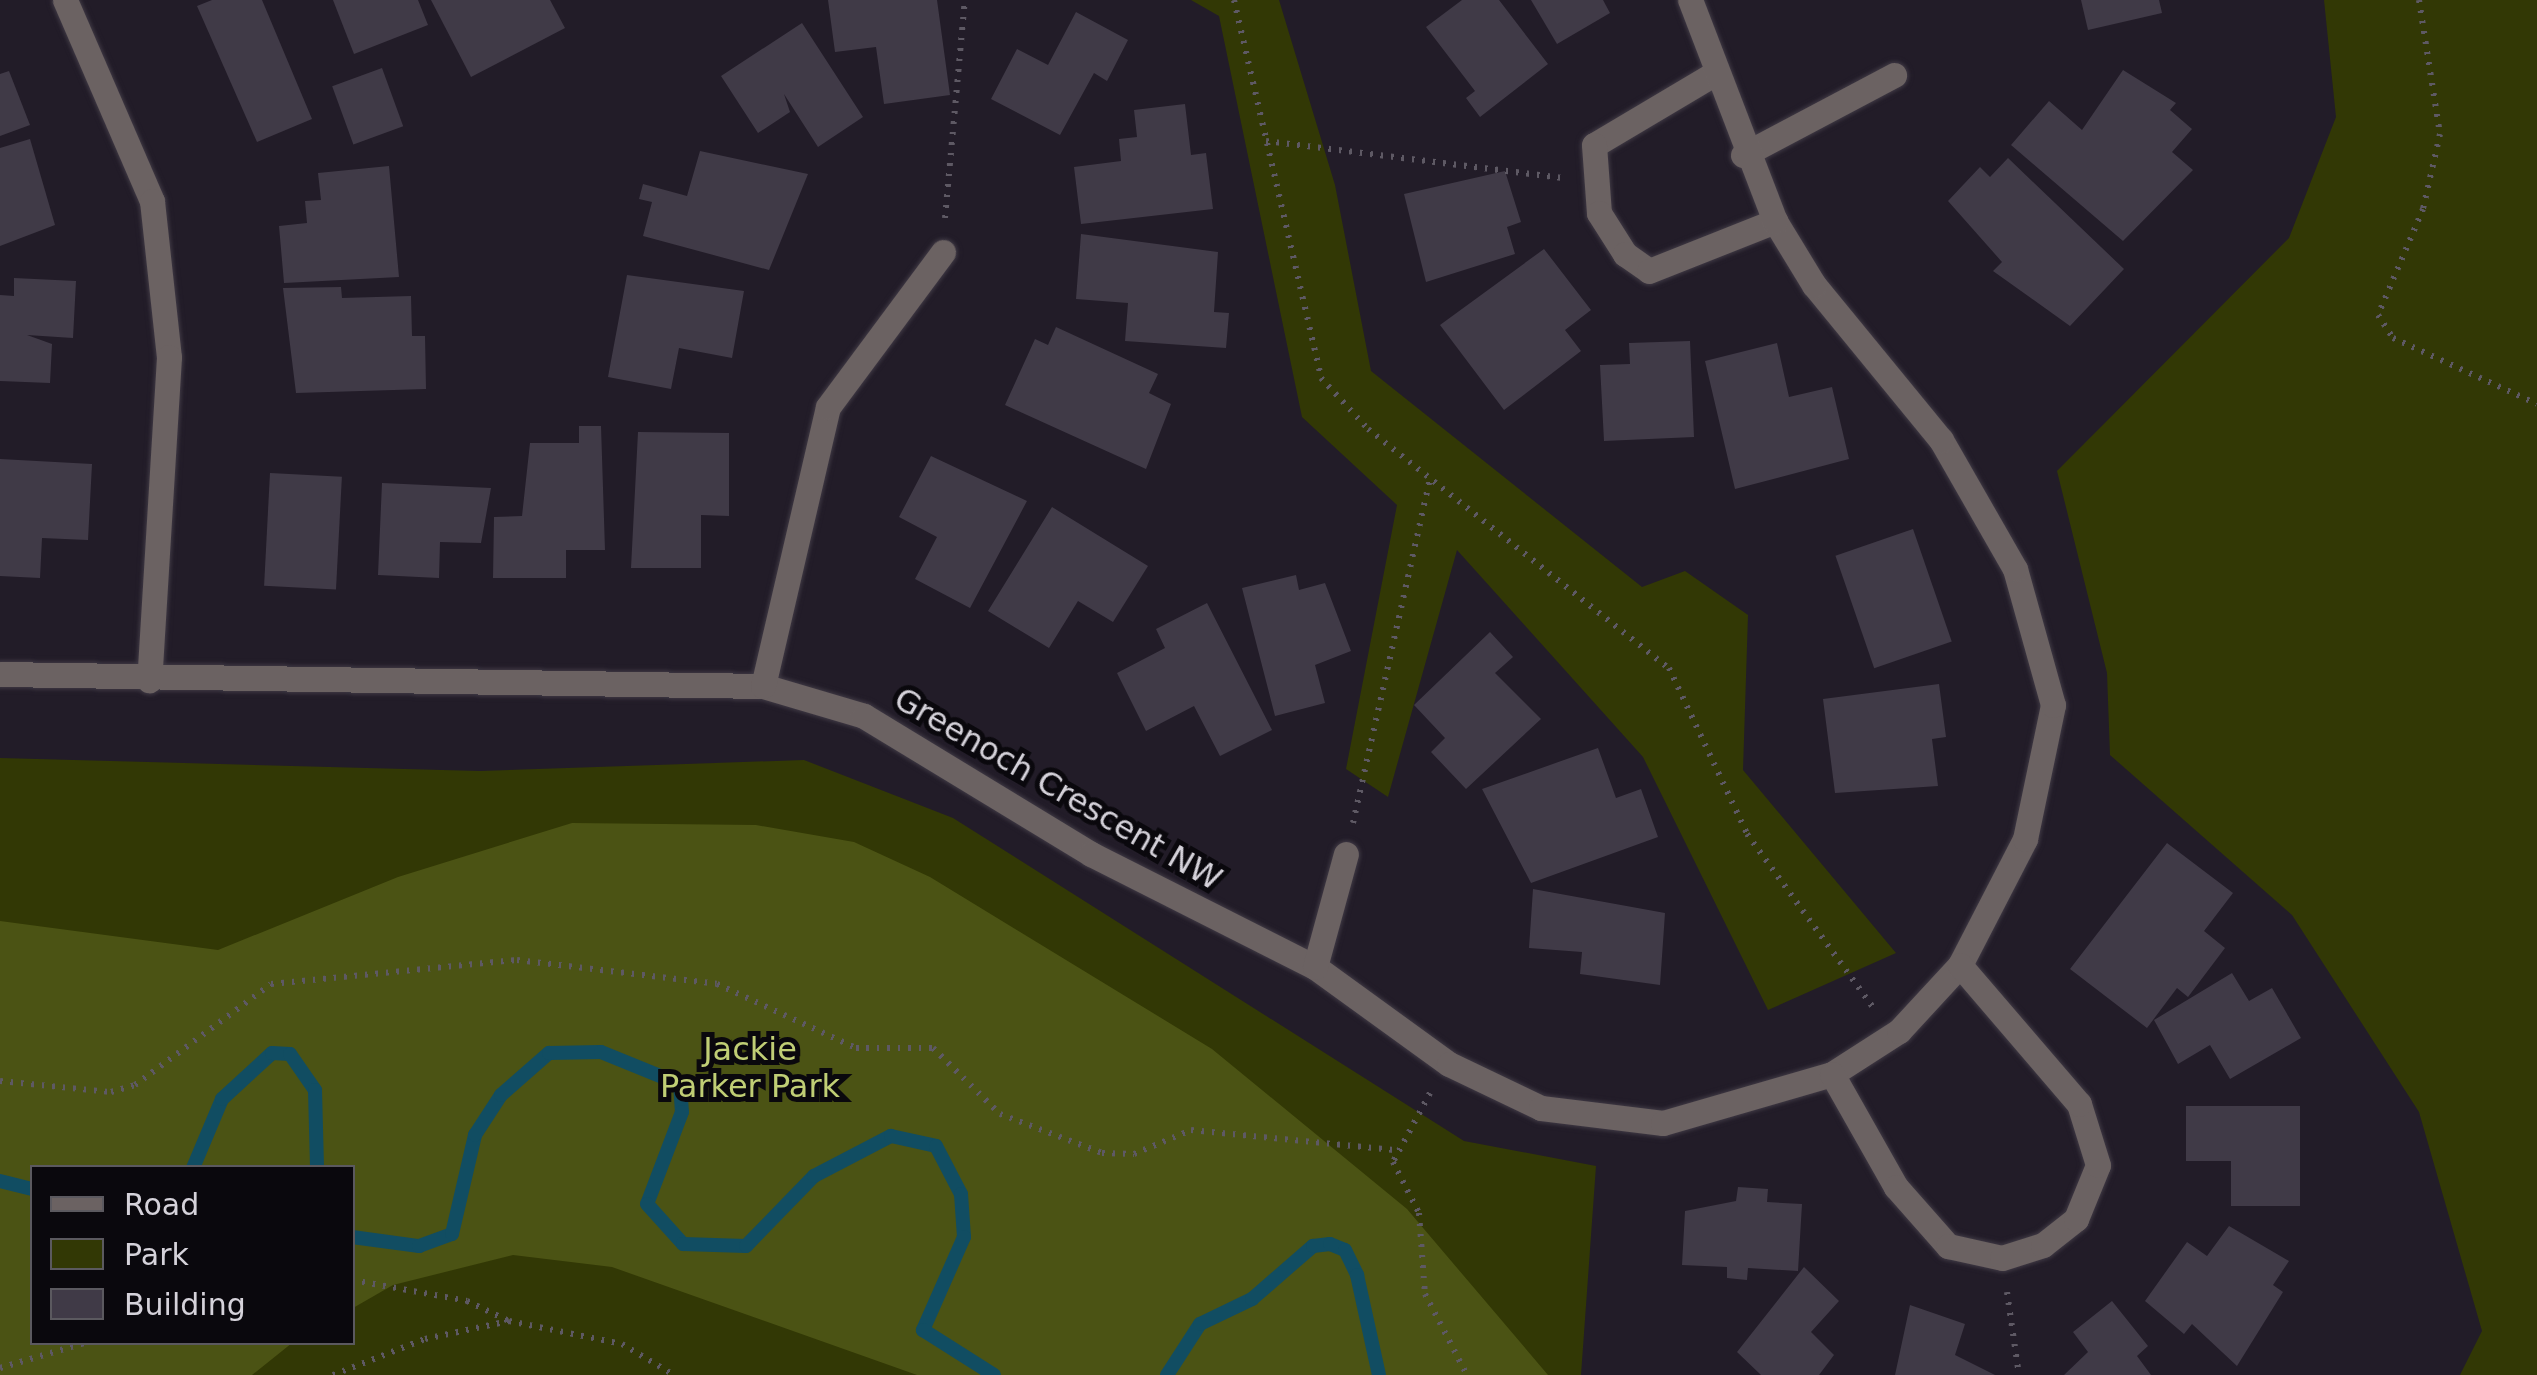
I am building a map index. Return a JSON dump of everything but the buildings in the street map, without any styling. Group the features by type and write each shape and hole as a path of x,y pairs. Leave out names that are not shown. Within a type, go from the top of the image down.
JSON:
{"street":[{"path":"65,0 152,201 169,358 150,680"},
{"name":"Greenoch Crescent NW","path":"0,674 150,680 762,686 864,716 1091,854 1315,966 1449,1064 1541,1108 1663,1123 1832,1074 1899,1030 1960,965 2024,839 2053,705 2015,569 1950,456 1775,221 1712,76 1690,0"},
{"path":"1743,154 1894,75"},
{"path":"1712,76 1594,145 1593,182 1599,213 1625,254 1649,271 1775,221"},
{"path":"762,686 828,407 943,252"},
{"path":"1315,966 1346,854"},
{"path":"1832,1074 1896,1187 1948,1246 2002,1258 2043,1245 2076,1219 2098,1166 2079,1104 1960,965"}],"path":[{"path":"943,252 965,0"},
{"path":"1234,0 1322,378 1430,478 1669,668 1747,834 1857,992 1899,1030"},
{"path":"2419,0 2440,134 2424,209 2378,315 2393,338 2537,404"},
{"path":"1266,141 1593,182"},
{"path":"1346,854 1430,478"},
{"path":"0,1081 110,1092 135,1084 270,984 516,960 718,984 856,1048 933,1048 1000,1114 1102,1153 1134,1154 1191,1130 1394,1150"},
{"path":"1394,1150 1449,1064"},
{"path":"1394,1150 1419,1213 1425,1294 1466,1375"},
{"path":"2002,1258 2019,1375"},
{"path":"355,1281 467,1302 509,1321 622,1344 674,1375"},
{"path":"333,1375 426,1339 509,1321"},
{"path":"0,1368 78,1345"}],"green space":[{"path":"1191,0 1279,0 1335,185 1371,371 1642,587 1685,571 1748,615 1743,770 1896,953 1768,1010 1643,757 1457,550 1388,797 1346,769 1397,505 1302,417 1219,16"},
{"path":"2324,0 2537,0 2537,1375 2460,1375 2482,1331 2419,1112 2292,915 2110,755 2107,673 2057,471 2289,238 2336,117"},
{"name":"Jackie Parker Park","path":"0,758 480,771 804,760 953,818 1464,1141 1596,1166 1581,1375 0,1375"},
{"name":"Jackie Parker Park","path":"572,823 756,825 854,842 930,877 1212,1049 1407,1209 1548,1375 917,1375 612,1267 513,1255 393,1285 355,1307 355,1165 30,1165 30,1345 290,1345 252,1375 0,1375 0,921 218,950 398,877"}],"waterway":[{"path":"355,1237 419,1246 452,1234 475,1135 501,1095 549,1053 601,1052 680,1084 682,1112 647,1204 683,1244 746,1246 814,1176 891,1136 936,1146 961,1194 964,1237 923,1330 994,1375"},
{"path":"194,1165 222,1099 272,1053 290,1054 315,1090 317,1165"},
{"path":"0,1181 30,1188"},
{"path":"1167,1375 1200,1324 1252,1299 1313,1246 1330,1244 1345,1250 1357,1275 1379,1375"}]}
